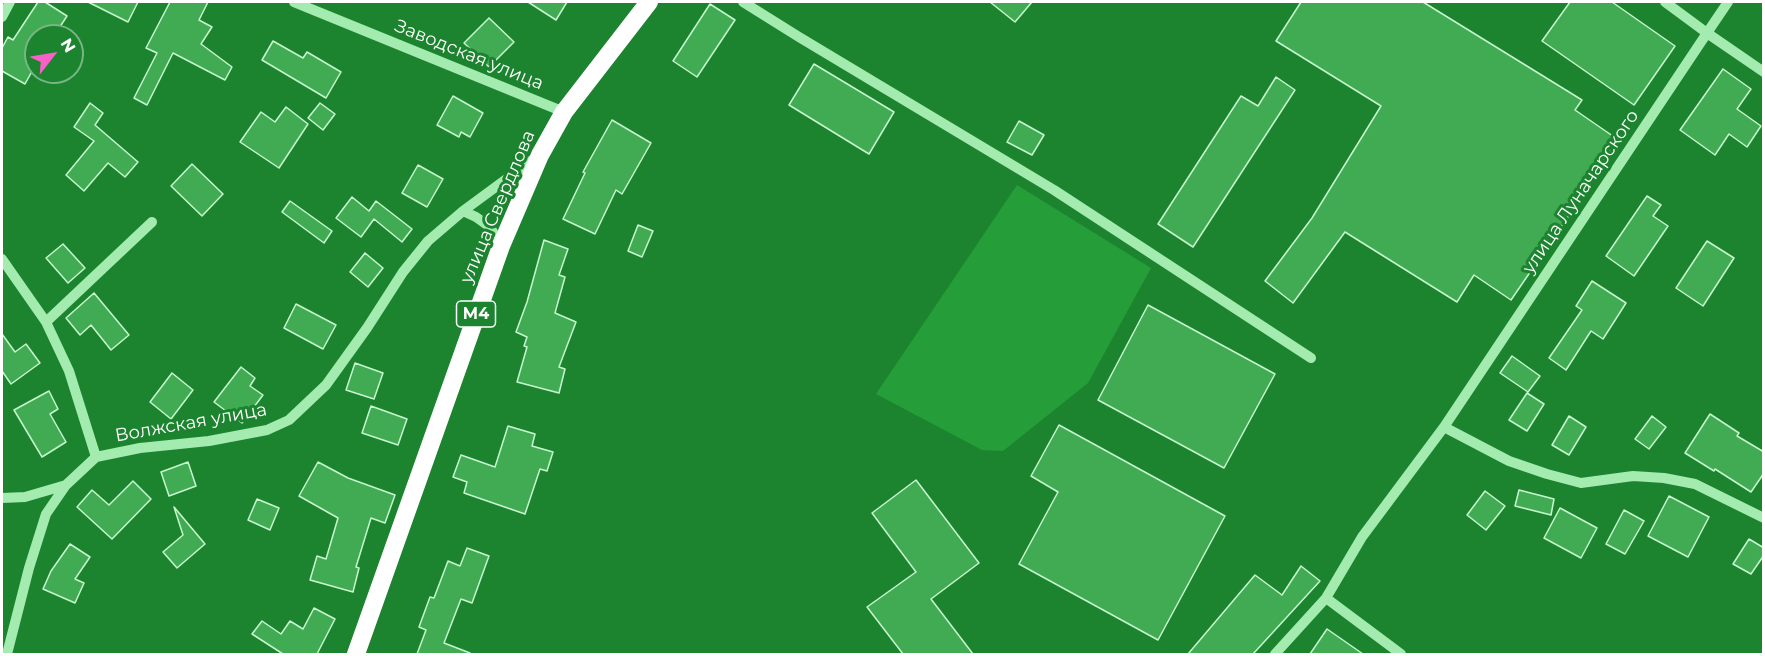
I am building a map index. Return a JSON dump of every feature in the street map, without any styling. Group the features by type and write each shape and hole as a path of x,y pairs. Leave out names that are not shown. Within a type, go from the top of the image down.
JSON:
{"highway":[{"name":"улица Свердлова","path":"356,654 501,246 540,155 564,112 649,2"}],"street":[{"path":"2,17 10,2"},
{"name":"Заводская улица","path":"294,2 564,112"},
{"path":"743,2 1054,190 1311,358"},
{"path":"1665,2 1764,72"},
{"name":"улица Луначарского","path":"1275,654 1326,598 1362,537 1444,427 1728,2"},
{"name":"Волжская улица","path":"7,654 29,568 46,514 66,485 96,457 140,448 209,441 267,430 289,420 326,385 403,272 428,241 463,211 540,155"},
{"path":"463,211 490,227 501,246"},
{"path":"46,322 152,222"},
{"path":"2,259 46,322 69,371 96,457"},
{"path":"1444,427 1509,461 1547,474 1581,483 1634,476 1664,478 1695,484 1764,518"},
{"path":"2,498 25,497 66,485"},
{"path":"1326,598 1401,654"}],"green space":[{"path":"1017,185 1151,268 1088,383 1003,451 982,450 876,394"}],"building":[{"path":"38,2 45,2 67,16 62,24 24,24 24,83 2,71 2,48 8,37 13,40"},
{"path":"88,2 138,2 128,22"},
{"path":"170,2 208,2 199,20 212,27 201,44 232,67 225,80 173,53 147,105 134,98 157,53 146,48"},
{"path":"528,2 567,2 556,20"},
{"path":"990,2 1032,2 1015,22"},
{"path":"1301,2 1423,2 1582,100 1575,110 1620,141 1511,300 1474,275 1457,302 1345,232 1293,303 1265,281 1312,218 1381,106 1276,41"},
{"path":"1570,2 1612,2 1675,46 1634,105 1542,41"},
{"path":"710,4 735,20 697,77 673,61"},
{"path":"489,18 514,42 489,67 464,43"},
{"path":"273,41 303,58 307,52 341,72 326,98 262,60"},
{"path":"814,64 894,112 869,154 789,105"},
{"path":"1723,69 1751,89 1737,109 1761,126 1747,147 1729,134 1715,155 1680,130"},
{"path":"1276,77 1295,90 1193,247 1158,224 1241,96 1258,106"},
{"path":"453,96 483,113 470,137 461,132 459,137 437,125"},
{"path":"90,103 103,113 95,125 138,162 125,177 108,163 84,191 66,175 94,141 74,127"},
{"path":"320,103 335,114 323,130 308,118"},
{"path":"286,107 308,124 279,168 240,142 261,112 275,122"},
{"path":"612,120 651,143 622,194 616,190 595,234 563,219 585,173 583,172"},
{"path":"1019,121 1044,135 1032,155 1007,142"},
{"path":"192,164 223,194 202,216 171,186"},
{"path":"418,165 443,179 427,207 402,193"},
{"path":"1647,196 1661,205 1653,216 1668,226 1634,276 1606,256"},
{"path":"352,197 369,211 376,201 412,229 402,242 374,219 361,237 336,218"},
{"path":"290,201 332,231 324,243 282,212"},
{"path":"638,225 653,231 642,257 628,251"},
{"path":"544,240 568,249 559,275 565,277 555,313 576,322 559,367 565,369 559,393 517,382 527,347 524,346 527,337 516,332"},
{"path":"1707,241 1734,258 1703,306 1676,288"},
{"path":"63,244 85,268 68,283 46,258"},
{"path":"365,253 383,268 368,287 350,272"},
{"path":"1592,281 1626,303 1603,339 1591,331 1566,370 1549,358 1582,310 1576,306"},
{"path":"94,293 129,335 111,350 91,325 80,335 66,318"},
{"path":"296,304 336,325 323,349 284,328"},
{"path":"1148,305 1275,374 1224,468 1098,400"},
{"path":"2,334 15,352 26,344 40,363 11,384 2,371"},
{"path":"1512,356 1540,376 1528,392 1500,373"},
{"path":"355,363 383,373 374,399 346,390"},
{"path":"241,367 255,378 250,386 263,395 242,423 214,402"},
{"path":"172,373 193,390 171,419 150,402"},
{"path":"49,391 58,409 50,414 66,442 42,457 14,410"},
{"path":"1527,393 1544,404 1527,431 1509,420"},
{"path":"371,406 407,419 398,445 362,433"},
{"path":"1710,414 1739,433 1737,436 1764,452 1764,473 1751,492 1685,453"},
{"path":"1569,416 1586,427 1569,455 1552,445"},
{"path":"1652,416 1666,427 1649,449 1635,439"},
{"path":"1059,425 1225,516 1158,640 1019,564 1058,492 1031,476"},
{"path":"508,426 535,434 532,446 553,452 547,471 540,469 525,514 464,493 467,482 453,477 461,455 495,467"},
{"path":"188,462 196,486 169,496 161,472"},
{"path":"318,462 348,478 395,495 385,523 371,518 356,567 359,568 353,592 310,580 317,556 326,559 338,518 299,496"},
{"path":"916,480 979,563 931,599 973,654 903,654 867,607 916,572 872,513"},
{"path":"133,481 151,499 112,539 77,507 92,490 109,505"},
{"path":"1519,490 1554,499 1551,515 1515,506"},
{"path":"1485,491 1505,506 1486,530 1467,515"},
{"path":"1669,496 1709,517 1688,557 1648,536"},
{"path":"257,499 279,508 270,530 248,520"},
{"path":"174,507 205,544 177,568 163,552 183,535"},
{"path":"1560,508 1597,528 1581,558 1544,538"},
{"path":"1624,510 1644,521 1625,554 1606,544"},
{"path":"1749,539 1764,548 1764,555 1751,574 1733,564"},
{"path":"70,544 90,557 75,579 84,583 75,603 43,589 51,571"},
{"path":"467,548 489,556 472,603 461,599 444,643 470,654 417,654 426,630 419,627 430,597 434,598 448,561 460,566"},
{"path":"1301,566 1320,581 1253,654 1188,654 1255,575 1282,595"},
{"path":"314,608 335,619 317,654 283,654 252,634 262,621 281,634 290,621 303,629"},
{"path":"1327,629 1363,654 1310,654"}]}
